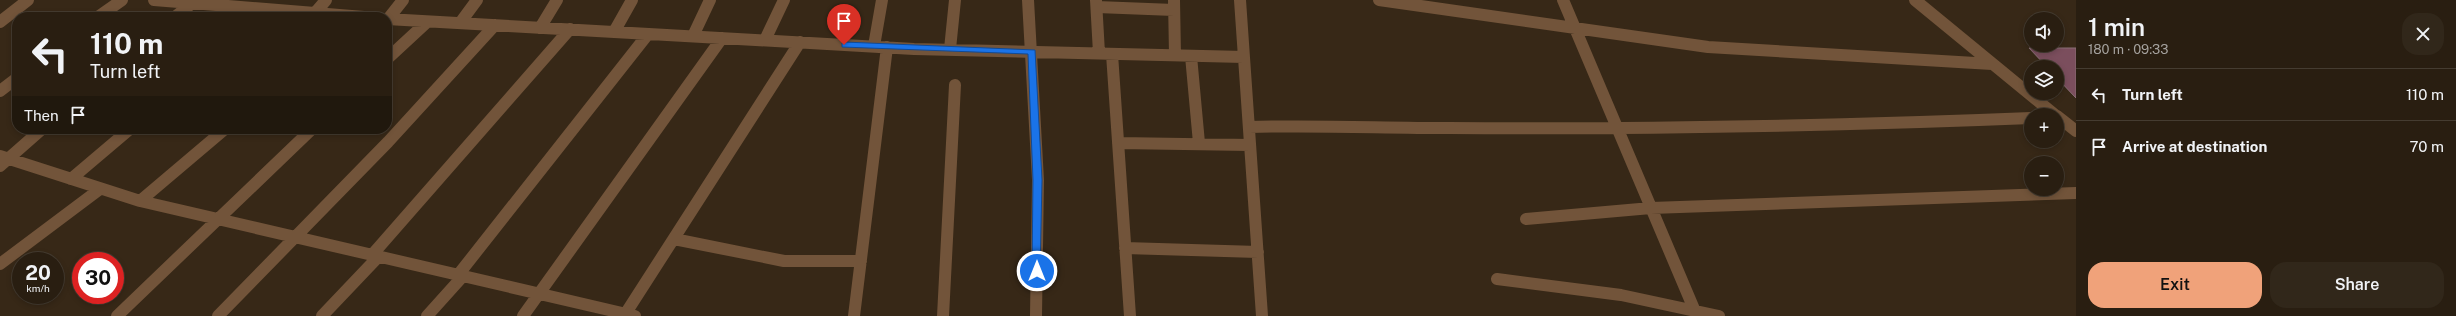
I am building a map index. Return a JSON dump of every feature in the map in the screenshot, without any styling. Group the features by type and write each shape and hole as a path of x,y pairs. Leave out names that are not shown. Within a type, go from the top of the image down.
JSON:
{"street":[{"path":"13,12 28,0"},
{"path":"105,12 122,0"},
{"path":"154,0 236,4 273,12"},
{"path":"316,12 326,0"},
{"path":"392,14 403,0"},
{"path":"460,23 477,0"},
{"path":"540,28 557,0"},
{"path":"614,32 632,0"},
{"path":"693,36 710,0"},
{"path":"765,40 784,0"},
{"path":"874,46 882,0"},
{"path":"950,49 955,0"},
{"path":"1028,0 1038,180 1036,316"},
{"path":"1240,0 1262,316"},
{"path":"1379,0 1708,47 1992,64"},
{"path":"1563,0 1697,315"},
{"path":"1915,0 2046,108"},
{"path":"178,12 184,2"},
{"path":"1099,53 1097,4 1174,5 1175,55"},
{"path":"0,22 12,13"},
{"path":"392,19 887,47 1244,57"},
{"path":"392,54 427,22"},
{"path":"218,316 296,238 495,25"},
{"path":"322,316 570,30"},
{"path":"428,316 648,34"},
{"path":"523,316 722,38"},
{"path":"3,160 71,179 140,201 628,315 674,239 800,42"},
{"path":"854,316 887,47"},
{"path":"1112,54 1125,248 1133,316"},
{"path":"1191,56 1199,143"},
{"path":"0,91 12,82"},
{"path":"943,316 955,85"},
{"path":"1249,127 1323,125 1449,128 1879,124 2024,118"},
{"path":"2064,122 2076,131"},
{"path":"3,160 36,134"},
{"path":"71,179 124,134"},
{"path":"140,201 219,134"},
{"path":"117,316 216,219 307,134"},
{"path":"1118,143 1199,143 1250,145"},
{"path":"0,264 100,188"},
{"path":"1526,219 1651,208 2076,193"},
{"path":"674,239 784,261 861,261"},
{"path":"1125,248 1258,252"},
{"path":"1497,279 1579,288 1640,299 1697,315 1719,316"}],"building":[{"path":"2064,48 2076,48 2076,98 2064,85 2064,60 2040,60 2033,52 2064,52"}],"route":[{"path":"844,45 1032,52 1038,180 1037,271"}]}
